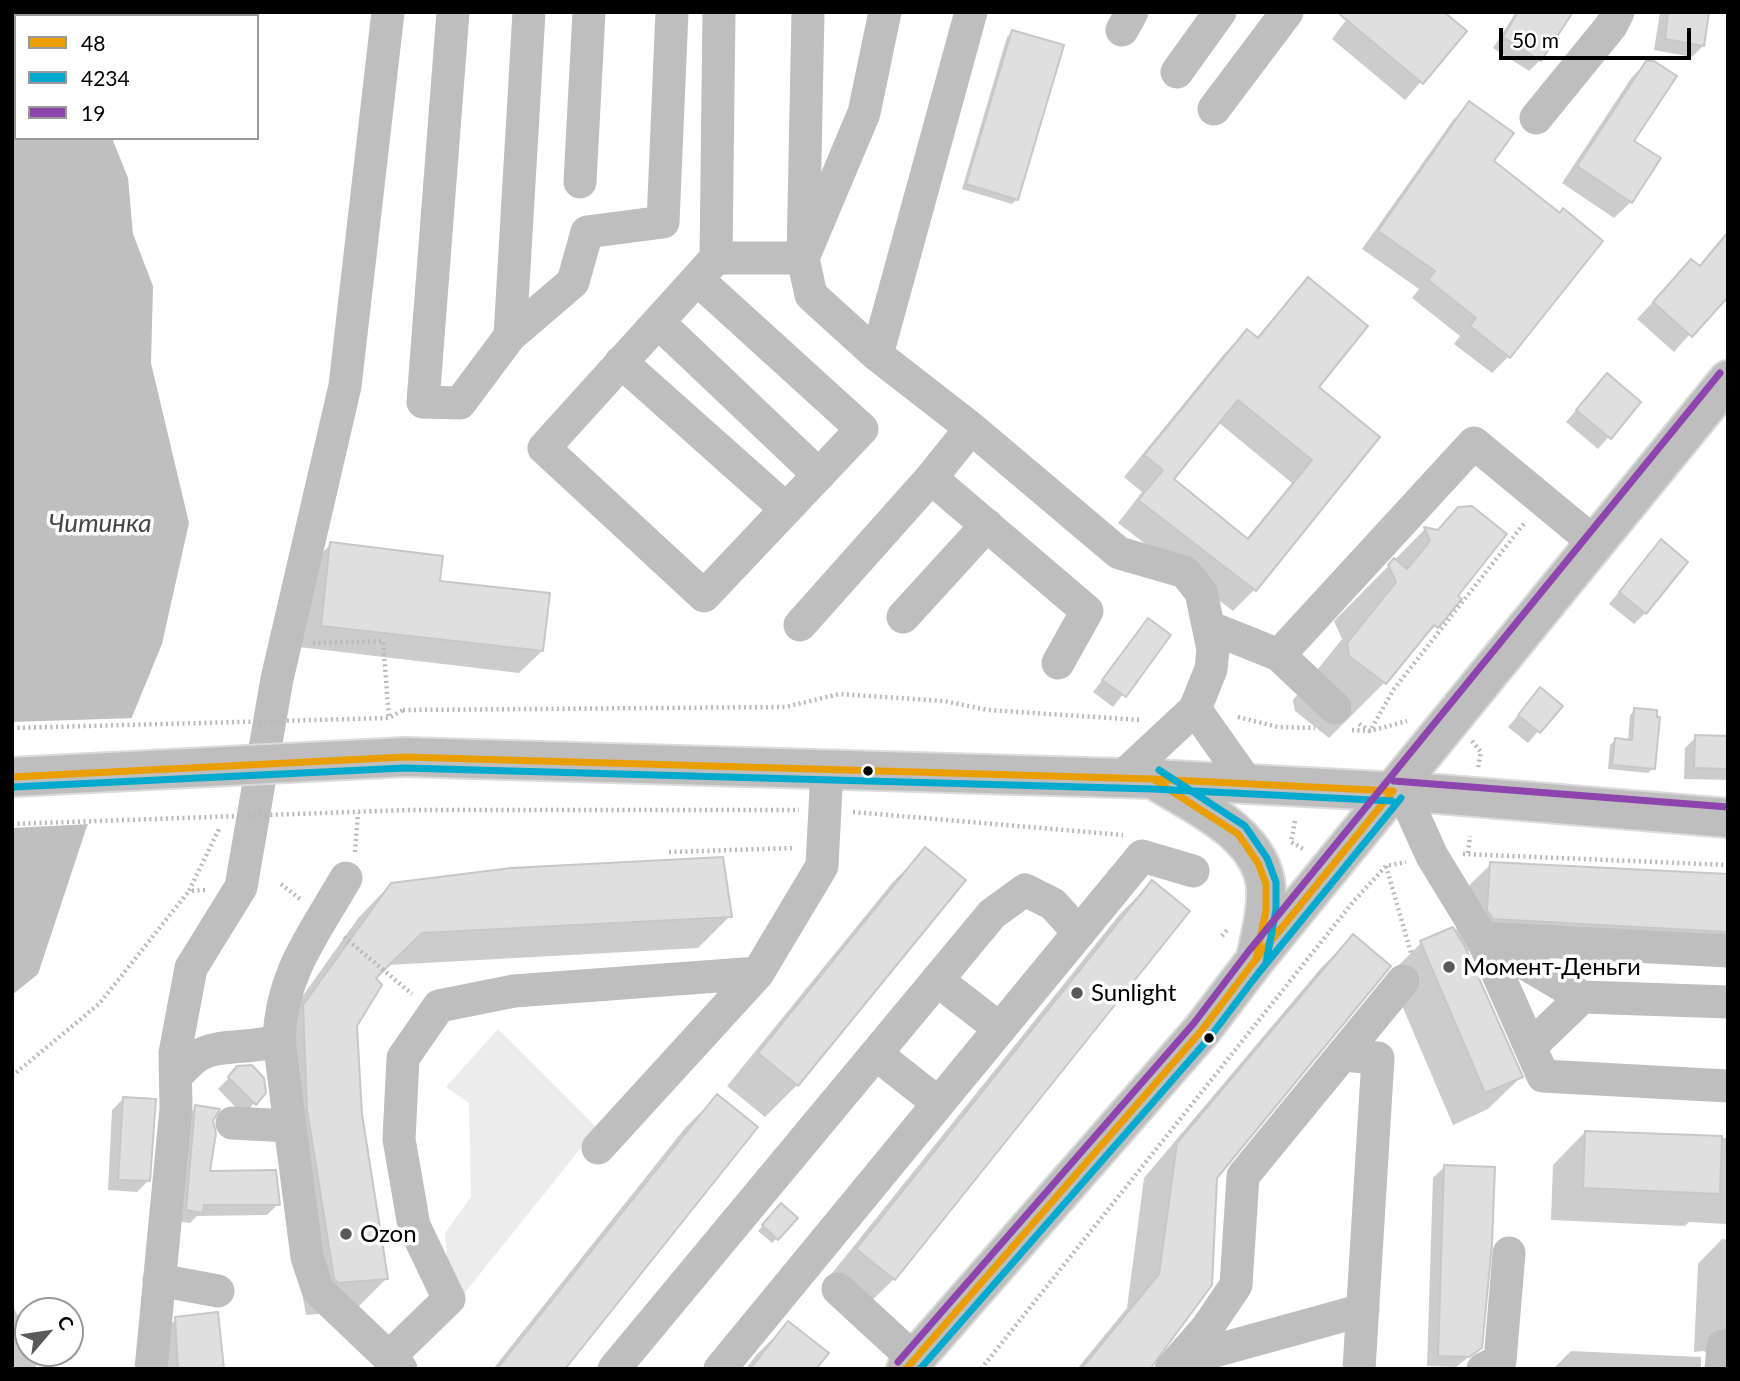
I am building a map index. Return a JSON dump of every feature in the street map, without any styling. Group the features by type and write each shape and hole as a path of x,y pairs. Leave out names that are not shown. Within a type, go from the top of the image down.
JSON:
{"main road":[{"path":"910,1364 1202,1030 1256,959 1398,791 1728,380"},
{"path":"12,776 405,757 1248,784 1398,791 1728,818"},
{"path":"1137,779 1238,834 1258,863 1266,884 1266,910 1256,959"}],"street":[{"path":"150,1369 176,1108 175,1053 191,968 241,887 285,644 345,386 388,12"},
{"path":"453,12 423,402 460,403 510,336 573,282 587,232 663,222 672,12"},
{"path":"510,336 529,12"},
{"path":"580,182 589,12"},
{"path":"706,269 862,429 704,596 544,447 706,269 719,12"},
{"path":"808,12 803,258 811,295 877,355 971,428 1119,553 1185,572 1201,592 1213,649 1211,669 1195,709 1137,779"},
{"path":"803,258 863,113 885,12"},
{"path":"877,355 971,12"},
{"path":"1177,72 1220,12"},
{"path":"1214,109 1287,12"},
{"path":"1536,118 1611,26 1618,12"},
{"path":"706,269 803,258"},
{"path":"658,322 819,475"},
{"path":"621,362 786,509"},
{"path":"800,625 932,478 971,428"},
{"path":"1279,654 1474,443 1596,544"},
{"path":"932,478 1087,611 1058,663"},
{"path":"903,617 987,525"},
{"path":"1209,627 1279,654 1332,722"},
{"path":"1195,709 1248,784"},
{"path":"598,1148 758,973 822,866 827,769"},
{"path":"1398,791 1432,856 1482,938 1543,1076 1728,1086"},
{"path":"720,1369 1142,856 1193,871"},
{"path":"350,872 287,982 280,1010 279,1040 307,1257 318,1290 394,1363 449,1299 414,1226 398,1139 403,1058 439,1006 514,991 758,973"},
{"path":"614,1369 992,914 1025,890 1053,904 1079,933"},
{"path":"1482,938 1728,951"},
{"path":"1482,938 1582,997 1728,1002"},
{"path":"937,980 1000,1029"},
{"path":"1175,1365 1207,1328 1236,1285 1243,1176 1403,981"},
{"path":"1530,1048 1582,997"},
{"path":"176,1076 197,1056 214,1050 261,1047 279,1040"},
{"path":"876,1054 938,1103"},
{"path":"1342,1055 1378,1058 1359,1369"},
{"path":"232,1123 289,1126"},
{"path":"1483,1369 1500,1362 1508,1253"},
{"path":"159,1280 218,1290"},
{"path":"838,1289 910,1364"},
{"path":"1175,1365 1363,1310"},
{"path":"1721,1369 1723,1346 1728,1346"}],"path":[{"path":"1370,731 1394,689 1543,499"},
{"path":"285,644 383,641 389,718"},
{"path":"12,728 389,718 403,710 785,707 839,694 944,701 988,710 1152,720"},
{"path":"244,724 247,711"},
{"path":"1231,713 1244,721 1332,722 1370,731 1407,721"},
{"path":"1332,722 1370,731"},
{"path":"1469,737 1481,752 1477,769"},
{"path":"12,1076 99,1004 189,891 219,829 226,803"},
{"path":"12,824 408,810 825,810 1126,836"},
{"path":"350,872 358,813"},
{"path":"1295,821 1291,842 1310,852"},
{"path":"1468,853 1470,836"},
{"path":"669,852 823,846"},
{"path":"982,1369 1276,995 1386,866 1432,856 1468,853 1728,864"},
{"path":"1386,866 1412,951 1403,981"},
{"path":"281,884 434,1013"},
{"path":"189,891 241,887"},
{"path":"1222,936 1235,920"}],"shaded area":[{"path":"498,1029 597,1128 463,1295 449,1284 445,1233 471,1197 469,1103 446,1087"}],"water":[{"name":"Читинка","path":"12,12 69,12 14,14 14,140 113,140 128,178 133,234 153,286 151,363 189,523 162,644 86,829 38,974 12,995"}],"pier":[{"path":"135,718 91,824 12,828 12,722"}],"building":[{"path":"1337,12 1444,12 1467,31 1423,84"},
{"path":"1518,12 1573,12 1541,61 1503,37"},
{"path":"1668,12 1709,12 1704,46 1665,39"},
{"path":"1012,30 1064,45 1018,200 966,184"},
{"path":"1646,61 1654,61 1677,76 1634,141 1661,158 1632,203 1577,166"},
{"path":"1469,101 1514,133 1494,161 1560,213 1563,208 1603,241 1510,358 1470,326 1476,318 1428,280 1435,271 1378,231"},
{"path":"1728,232 1728,297 1692,337 1653,302 1691,259 1700,266"},
{"path":"1308,277 1368,326 1319,387 1380,437 1256,591 1138,500 1163,470 1144,455 1247,329 1258,338","holes":["1238,400 1312,460 1248,539 1174,479"]},
{"path":"1607,373 1641,402 1611,439 1576,410"},
{"path":"1472,506 1507,534 1458,596 1462,599 1438,628 1434,625 1386,684 1349,656 1347,643 1396,582 1388,565 1394,558 1407,569 1430,541 1424,527 1438,530 1458,507"},
{"path":"1661,539 1688,562 1646,614 1619,592"},
{"path":"330,542 443,556 440,581 550,593 543,651 321,626"},
{"path":"1148,618 1171,635 1126,697 1102,680"},
{"path":"1540,687 1563,706 1540,733 1518,715"},
{"path":"1634,708 1657,710 1657,717 1660,717 1655,769 1612,765 1615,738 1632,740"},
{"path":"1695,735 1728,736 1728,769 1694,768"},
{"path":"925,847 966,880 798,1086 758,1053"},
{"path":"723,857 732,917 422,933 376,978 382,985 357,1026 362,1114 388,1279 338,1283 334,1278 307,1110 303,1005 391,883 511,868"},
{"path":"1490,862 1728,874 1728,932 1493,919 1487,910"},
{"path":"1152,880 1190,911 895,1280 856,1249"},
{"path":"1453,927 1465,947 1523,1077 1485,1093 1420,941"},
{"path":"1353,934 1391,966 1217,1178 1212,1285 1150,1369 1081,1369 1159,1274 1177,1143"},
{"path":"252,1065 264,1078 266,1093 256,1105 228,1077 237,1066"},
{"path":"717,1094 758,1127 565,1369 497,1369"},
{"path":"123,1097 156,1099 150,1181 118,1180"},
{"path":"195,1105 220,1109 213,1121 216,1133 210,1171 276,1170 280,1205 204,1205 203,1213 186,1210"},
{"path":"1585,1131 1722,1136 1720,1194 1583,1188"},
{"path":"1444,1165 1495,1167 1492,1244 1482,1348 1469,1357 1438,1356"},
{"path":"781,1203 798,1218 778,1240 762,1225"},
{"path":"218,1312 224,1369 178,1369 175,1317"},
{"path":"788,1321 829,1353 816,1369 750,1369"}],"transit line":[{"name":"19","path":"898,1362 1194,1023 1248,952 1720,373"},
{"name":"48","path":"12,777 405,757 1153,779 1238,834 1258,863 1266,884 1266,910 1256,959 1202,1030 906,1369"},
{"name":"4234","path":"13,787 405,768 1153,789 1392,801"},
{"name":"4234","path":"920,1369 1210,1037 1266,963 1276,910 1276,882 1267,858 1245,826 1159,770"},
{"name":"48","path":"1152,779 1393,791"},
{"name":"19","path":"1394,781 1728,807"},
{"name":"48","path":"1249,968 1393,791"},
{"name":"4234","path":"1257,975 1401,798"}],"place":[{"name":"Момент-Деньги","path":"1449,967"},
{"name":"Sunlight","path":"1077,993"},
{"name":"Ozon","path":"346,1234"}]}
